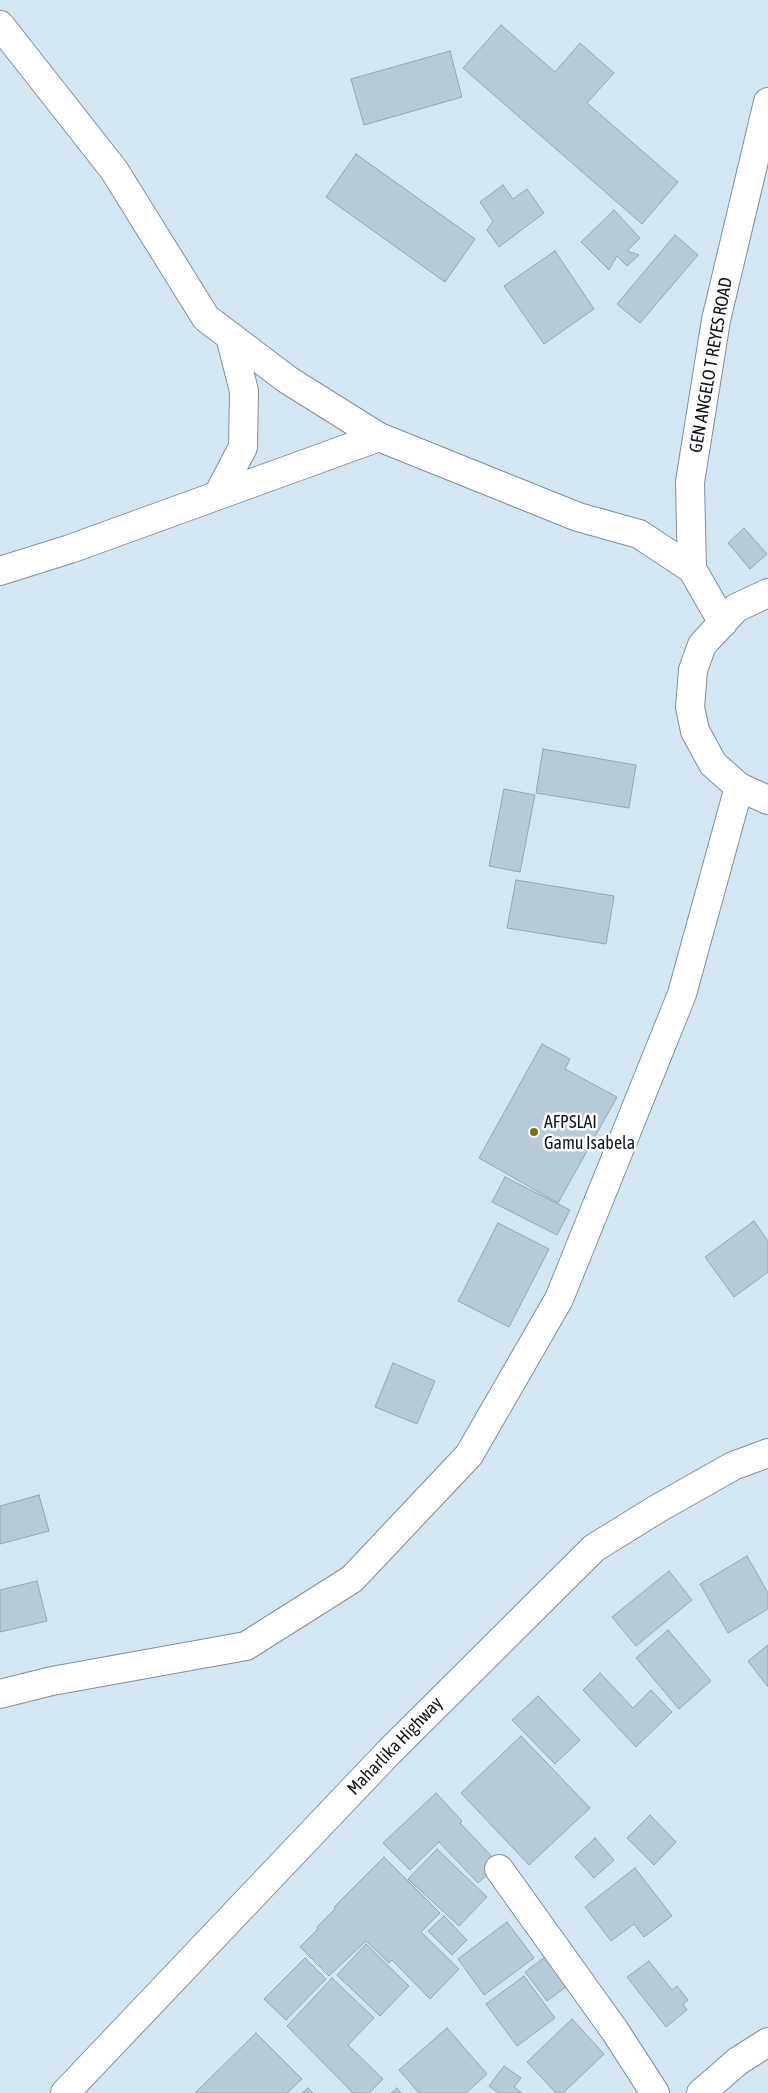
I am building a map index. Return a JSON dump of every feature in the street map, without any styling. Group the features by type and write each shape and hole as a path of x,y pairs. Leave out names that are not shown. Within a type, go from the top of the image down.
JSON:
{"main road":[{"path":"0,25 114,170 206,318 288,380 379,436 578,517 639,534 692,569"},
{"name":"GEN ANGELO T REYES ROAD","path":"723,623 692,569 690,482 715,330 768,102"},
{"path":"218,495 244,447 244,391 230,336"},
{"path":"0,571 70,549 379,436"},
{"path":"768,593 736,608 702,645 693,670 690,707 695,731 713,764 739,788 768,800"},
{"path":"0,1694 52,1681 246,1646 352,1579 469,1455 563,1290 682,994 739,788"},
{"name":"Maharlika Highway","path":"65,2093 381,1760 594,1548 656,1509 724,1471 768,1453"},
{"path":"500,1869 606,2018 655,2093"},
{"path":"701,2093 738,2061 768,2042"}],"building":[{"path":"501,25 555,72 580,43 614,73 587,103 678,182 642,224 463,68"},
{"path":"450,51 462,97 364,125 351,79"},
{"path":"356,154 475,239 445,282 326,197"},
{"path":"503,185 513,199 527,189 544,213 499,247 487,230 493,221 480,202"},
{"path":"614,210 640,238 627,251 639,255 627,266 617,256 609,270 581,242"},
{"path":"675,235 698,255 640,323 617,304"},
{"path":"555,251 594,309 544,344 504,286"},
{"path":"744,528 767,554 750,569 728,543"},
{"path":"543,749 636,765 629,808 536,793"},
{"path":"504,789 535,795 520,872 489,866"},
{"path":"516,880 614,896 606,944 507,928"},
{"path":"542,1044 570,1059 565,1069 617,1097 558,1203 479,1158"},
{"path":"505,1177 570,1210 557,1235 492,1202"},
{"path":"754,1221 768,1241 768,1272 734,1297 705,1257"},
{"path":"498,1223 549,1249 509,1327 458,1301"},
{"path":"393,1363 435,1381 417,1424 375,1407"},
{"path":"39,1495 49,1531 0,1544 0,1506"},
{"path":"747,1556 768,1593 768,1609 728,1633 700,1584"},
{"path":"669,1571 692,1600 636,1646 612,1617"},
{"path":"37,1581 47,1621 0,1632 0,1590"},
{"path":"668,1630 711,1681 679,1709 636,1658"},
{"path":"768,1645 768,1687 748,1661"},
{"path":"600,1673 633,1708 651,1690 672,1712 636,1747 583,1690"},
{"path":"538,1696 580,1740 555,1764 512,1720"},
{"path":"521,1736 590,1808 529,1865 461,1793"},
{"path":"436,1793 462,1821 460,1823 499,1864 478,1883 439,1842 410,1870 383,1843"},
{"path":"650,1815 676,1842 654,1865 627,1838"},
{"path":"595,1838 614,1860 594,1878 575,1857"},
{"path":"437,1849 487,1897 459,1926 408,1879"},
{"path":"384,1857 440,1913 421,1932 459,1969 430,1999 392,1960 389,1963 366,1941 329,1976 300,1947 335,1909 334,1907"},
{"path":"635,1868 672,1916 644,1937 634,1924 611,1941 585,1907"},
{"path":"444,1916 467,1940 452,1955 428,1931"},
{"path":"507,1922 534,1958 484,1995 458,1959"},
{"path":"366,1944 409,1986 380,2016 337,1975"},
{"path":"545,1957 567,1986 547,2001 525,1972"},
{"path":"305,1958 326,1979 286,2020 264,1999"},
{"path":"649,1961 672,1990 677,1986 688,2000 683,2004 687,2010 666,2027 627,1977"},
{"path":"524,1976 555,2018 517,2046 486,2004"},
{"path":"332,1978 374,2018 348,2045 383,2079 369,2093 353,2093 287,2026"},
{"path":"572,2019 604,2054 563,2093 556,2093 527,2062"},
{"path":"447,2028 487,2074 466,2093 419,2093 399,2070"},
{"path":"256,2033 302,2079 287,2093 195,2093"},
{"path":"504,2066 521,2078 514,2087 522,2093 498,2093 489,2086"},
{"path":"308,2088 313,2093 302,2093"},
{"path":"397,2088 401,2093 391,2093"}],"place":[{"name":"AFPSLAI Gamu Isabela","path":"534,1132"}]}
